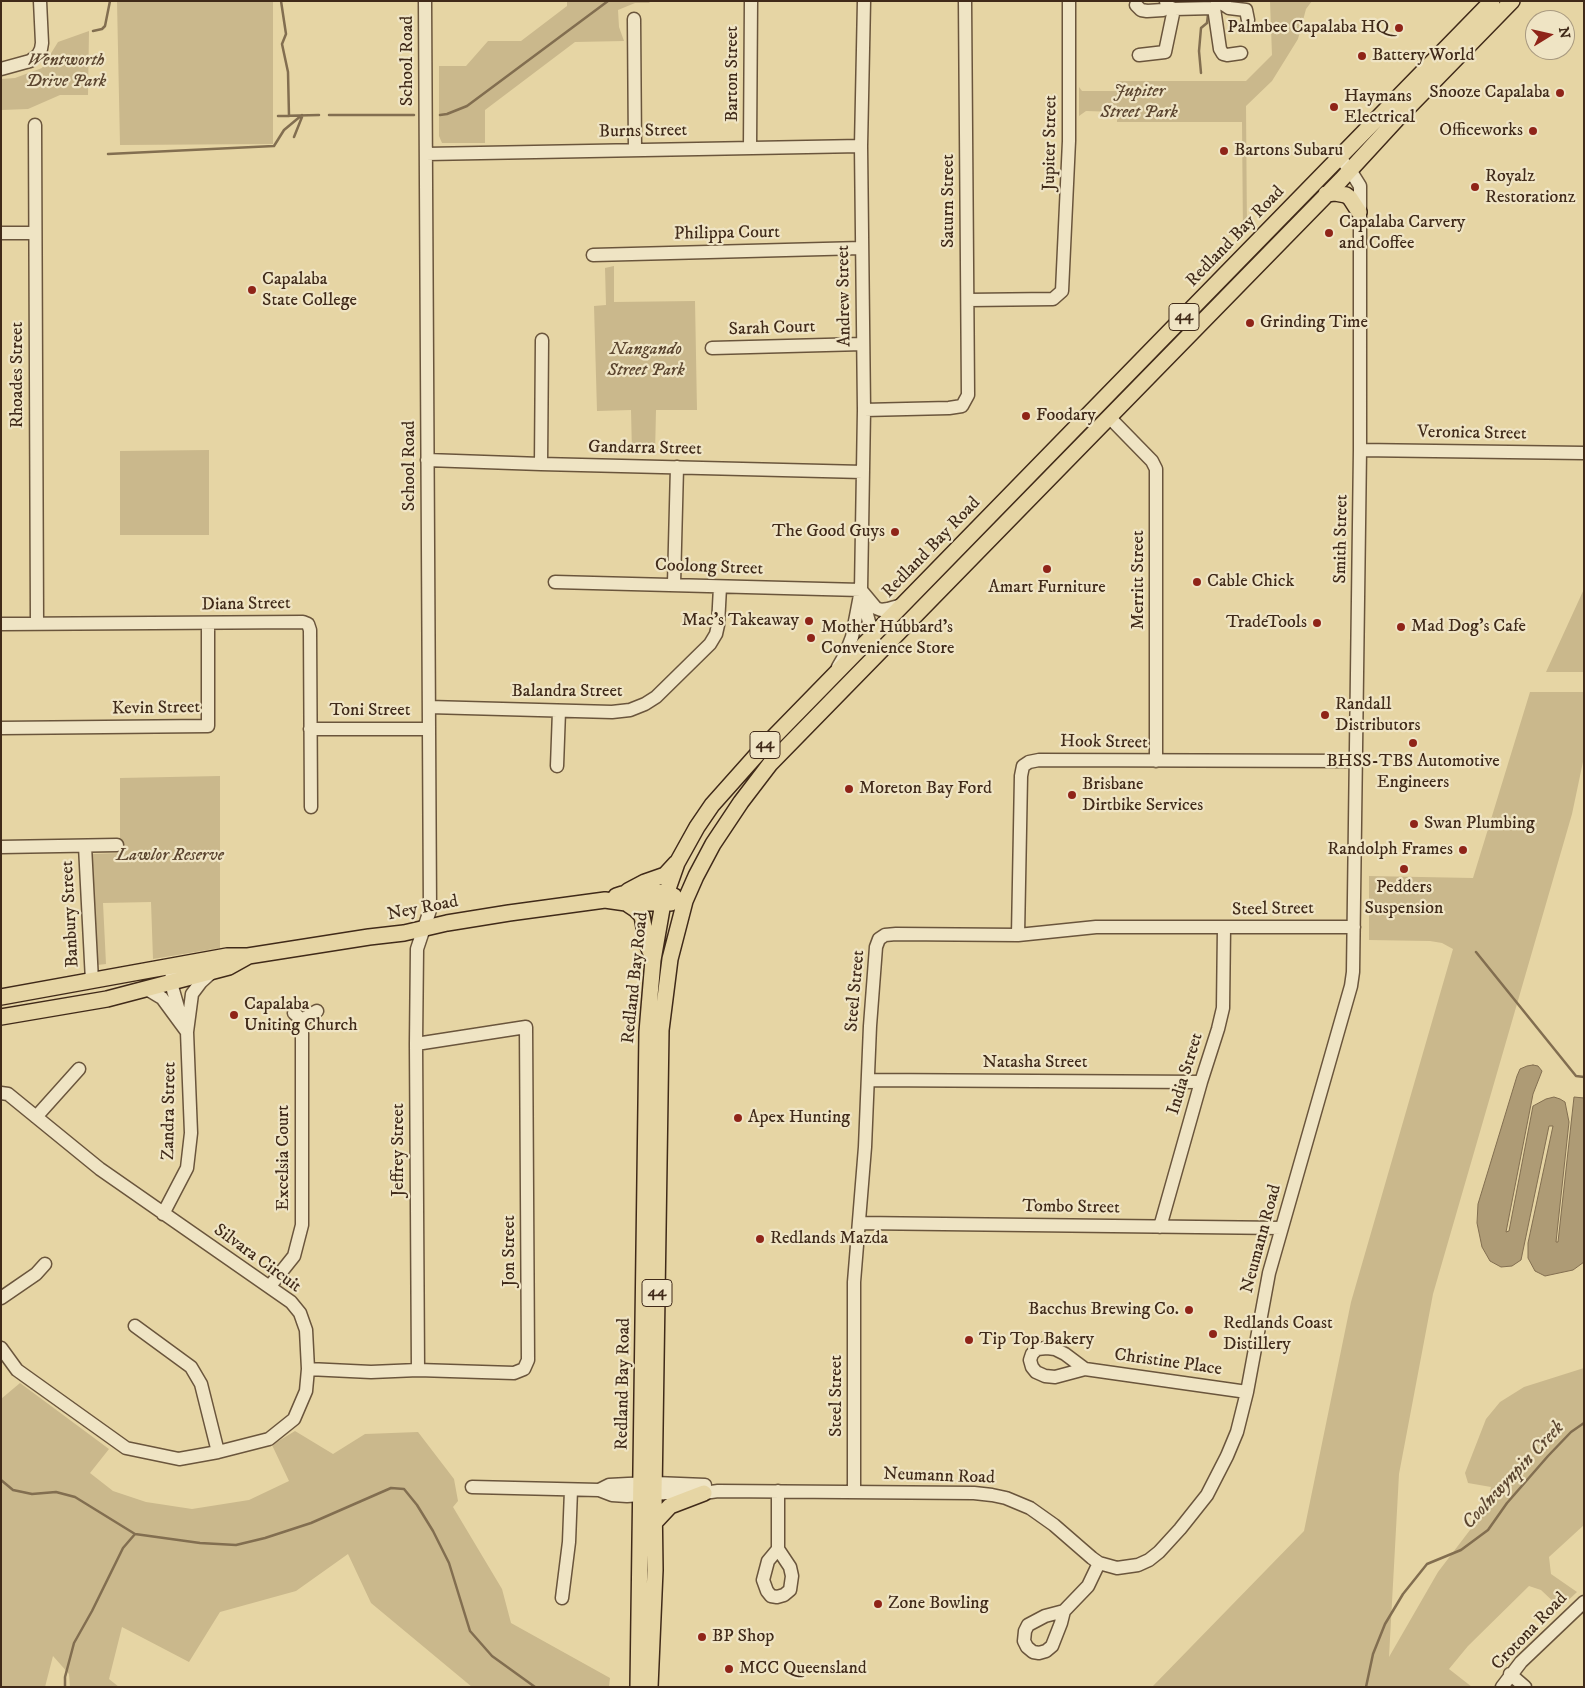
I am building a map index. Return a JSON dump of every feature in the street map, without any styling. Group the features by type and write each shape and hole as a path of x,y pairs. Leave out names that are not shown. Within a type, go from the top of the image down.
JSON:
{"main road":[{"name":"Redland Bay Road","path":"650,1687 655,1522 648,1489 647,1032 653,960 665,898 677,863 697,827 712,806 761,750 1492,1"},
{"name":"Redland Bay Road","path":"638,1687 648,1489 660,1030 670,958 685,901 696,876 713,844 741,802 770,764 1350,170 1512,1"},
{"path":"1326,194 1335,192 1346,195 1360,212"},
{"path":"872,636 883,649"},
{"path":"653,960 647,944 642,916 624,898 645,882 665,875 677,863"},
{"name":"Ney Road","path":"1,1017 107,999 146,989 227,956 248,956 423,929 509,912 605,900 665,898 685,901"},
{"name":"Ney Road","path":"1,997 92,981 212,972 229,967 248,956"},
{"path":"655,1522 665,1509 670,1506 711,1492"}],"street":[{"path":"1,69 30,61 38,55 42,43 40,1"},
{"name":"School Road","path":"423,929 430,910 425,1"},
{"name":"Barton Street","path":"750,147 751,1"},
{"name":"Andrew Street","path":"831,677 845,655 852,637 861,590 864,410 861,146 864,1"},
{"name":"Saturn Street","path":"864,410 949,408 962,406 968,395 965,1"},
{"name":"Jupiter Street","path":"968,300 1053,299 1062,291 1064,285 1069,141 1069,1"},
{"path":"1218,4 1220,49 1223,54 1241,53"},
{"path":"1136,6 1140,10 1147,11 1163,10 1169,6 1218,4 1229,8 1246,10 1248,20"},
{"path":"1139,55 1165,52 1169,6"},
{"path":"634,19 635,150"},
{"name":"Rhoades Street","path":"36,125 37,624"},
{"name":"Burns Street","path":"426,154 861,146"},
{"name":"Smith Street","path":"1340,158 1360,186 1360,450 1354,927"},
{"path":"1,234 35,233"},
{"name":"Philippa Court","path":"593,255 862,248"},
{"path":"541,464 542,340"},
{"name":"Sarah Court","path":"712,348 863,344"},
{"name":"Merritt Street","path":"1109,417 1152,461 1156,469 1156,761"},
{"name":"Veronica Street","path":"1360,450 1584,452"},
{"name":"Gandarra Street","path":"427,460 863,472"},
{"path":"674,584 677,467"},
{"name":"Coolong Street","path":"556,582 861,590"},
{"name":"Balandra Street","path":"429,707 612,712 630,710 645,704 656,697 710,644 716,634 720,587"},
{"path":"861,590 876,608 881,610 902,605"},
{"name":"Andrew Street","path":"861,590 872,636"},
{"name":"Andrew Street","path":"858,607 862,630 872,636"},
{"name":"Diana Street","path":"1,624 303,622 308,624 310,630 311,807"},
{"name":"Kevin Street","path":"1,728 208,726 208,623"},
{"path":"557,766 559,711"},
{"name":"Toni Street","path":"310,728 429,729"},
{"name":"Hook Street","path":"1018,935 1021,776 1023,766 1039,760 1356,761"},
{"path":"1,847 117,845"},
{"name":"Banbury Street","path":"84,846 92,981"},
{"name":"Steel Street","path":"854,1492 854,1282 865,1147 870,1026 876,946 879,939 885,935 896,934 1018,935 1096,927 1354,927"},
{"name":"Neumann Road","path":"472,1487 598,1490 628,1496 648,1489 704,1485 711,1492 974,1493 1006,1498 1030,1508 1099,1563 1116,1568 1138,1565 1149,1560 1180,1530 1207,1495 1237,1432 1247,1392 1269,1273 1351,986 1354,927"},
{"name":"India Street","path":"1160,1227 1223,1008 1224,928"},
{"name":"Jeffrey Street","path":"418,1370 417,949 423,929"},
{"name":"Zandra Street","path":"185,1029 190,1023 189,1013 192,994 212,972"},
{"name":"Zandra Street","path":"174,976 189,1013"},
{"name":"Zandra Street","path":"164,1214 187,1168 191,1133 185,1029 174,976"},
{"path":"146,989 162,998 185,1029"},
{"name":"Excelsia Court","path":"270,1286 294,1256 302,1225 298,1017 318,1011"},
{"name":"Jon Street","path":"308,1369 371,1372 418,1370 514,1373 524,1369 528,1360 526,1026 416,1044"},
{"path":"36,1117 79,1068"},
{"name":"Natasha Street","path":"868,1080 1202,1082"},
{"name":"Silvara Circuit","path":"1,1093 8,1094 100,1169 291,1302 300,1314 306,1330 308,1369 306,1391 294,1419 269,1439 218,1452 179,1459 126,1448 17,1370 1,1348"},
{"name":"Tombo Street","path":"859,1224 1282,1228"},
{"path":"1,1298 36,1274 46,1264"},
{"path":"135,1326 191,1367 201,1384 218,1452"},
{"name":"Christine Place","path":"1085,1369 1247,1392"},
{"path":"562,1598 569,1542 571,1490"},
{"path":"778,1491 778,1549"},
{"path":"1064,1611 1088,1586 1099,1563"},
{"name":"Crotona Road","path":"1502,1687 1510,1674 1532,1650 1584,1602"},
{"path":"1510,1674 1526,1687"}],"green space":[{"path":"117,1 273,1 273,144 120,145"},
{"path":"567,1 651,1 649,3 635,3 618,10 619,27 624,41 575,42 485,110 485,143 442,143 439,136 439,66 466,66 488,41 521,41 567,6"},
{"name":"Jupiter Street Park","path":"1270,1 1312,1 1306,9 1298,39 1272,81 1246,106 1247,232 1243,236 1242,122 1117,122 1117,112 1086,111 1079,116 1079,87 1082,91 1117,91 1117,81 1246,81 1272,55"},
{"name":"Wentworth Drive Park","path":"89,31 88,95 60,95 28,109 1,110 1,79 15,78 42,68 58,42"},
{"name":"Nangando Street Park","path":"614,266 614,302 695,301 697,410 656,410 655,454 632,453 631,410 597,411 594,306 606,305 605,268"},
{"path":"209,450 209,535 120,535 120,451"},
{"path":"1584,589 1584,672 1546,672"},
{"path":"1530,692 1584,692 1584,757 1572,814 1433,1294 1399,1474 1389,1657 1438,1572 1486,1509 1491,1487 1468,1483 1465,1473 1486,1419 1500,1402 1524,1387 1584,1368 1584,1525 1549,1557 1551,1574 1577,1592 1560,1608 1541,1590 1529,1586 1468,1646 1449,1669 1472,1687 1152,1687 1304,1531 1351,1302 1453,949 1442,943 1430,941 1369,940 1369,876 1473,878"},
{"name":"Lawlor Reserve","path":"220,776 220,948 153,959 151,902 103,903 106,964 97,965 91,854 120,853 120,778"},
{"path":"20,1383 109,1449 90,1473 113,1491 146,1502 192,1509 249,1500 289,1481 272,1445 295,1431 333,1454 365,1434 418,1432 454,1479 458,1501 453,1507 502,1589 511,1623 610,1678 609,1687 472,1687 371,1603 348,1554 296,1591 220,1612 189,1662 122,1627 109,1679 119,1687 70,1687 69,1674 53,1656 45,1687 1,1687 1,1399"}],"shaded area":[{"path":"1533,1065 1538,1066 1542,1071 1533,1094 1506,1232 1509,1231 1533,1106 1554,1097 1565,1102 1569,1122 1556,1242 1558,1242 1574,1097 1584,1098 1584,1262 1573,1270 1545,1276 1535,1271 1528,1258 1528,1243 1553,1126 1549,1126 1521,1260 1512,1266 1501,1267 1490,1261 1482,1247 1477,1223 1478,1204 1517,1076 1520,1069"}],"waterway":[{"path":"93,31 102,29 105,26 110,1"},
{"path":"281,1 286,34 282,44 288,72 289,116"},
{"path":"440,115 467,106 608,1"},
{"path":"1201,73 1199,51 1201,28 1207,23 1208,15"},
{"path":"108,154 274,146 284,130 302,115"},
{"path":"278,116 319,115"},
{"path":"329,115 414,115"},
{"path":"294,137 302,117"},
{"path":"1476,952 1576,1076 1584,1077"},
{"name":"Coolnwynpin Creek","path":"1366,1687 1373,1654 1385,1624 1403,1594 1427,1564 1461,1550 1488,1530 1507,1503 1548,1456 1571,1432 1584,1423"},
{"name":"Coolnwynpin Creek","path":"1,1480 13,1490 32,1494 56,1492 75,1497 135,1534 200,1543 236,1545 311,1523 391,1488 404,1489 417,1505 433,1531 449,1563 470,1631 492,1656 535,1687"},
{"name":"Coolnwynpin Creek","path":"65,1687 65,1677 74,1643 123,1548 135,1534"}],"place":[{"name":"Palmbee Capalaba HQ","path":"1399,28"},
{"name":"Battery World","path":"1362,56"},
{"name":"Snooze Capalaba","path":"1560,93"},
{"name":"Haymans Electrical","path":"1334,107"},
{"name":"Officeworks","path":"1533,131"},
{"name":"Bartons Subaru","path":"1224,151"},
{"name":"Royalz Restorationz","path":"1475,187"},
{"name":"Capalaba Carvery and Coffee","path":"1329,233"},
{"name":"Capalaba State College","path":"252,290"},
{"name":"Grinding Time","path":"1250,323"},
{"name":"Foodary","path":"1026,416"},
{"name":"The Good Guys","path":"895,532"},
{"name":"Amart Furniture","path":"1047,569"},
{"name":"Cable Chick","path":"1197,582"},
{"name":"Mac's Takeaway","path":"809,621"},
{"name":"TradeTools","path":"1317,623"},
{"name":"Mad Dog's Cafe","path":"1401,627"},
{"name":"Mother Hubbard's Convenience Store","path":"811,638"},
{"name":"Randall Distributors","path":"1325,715"},
{"name":"BHSS-TBS Automotive Engineers","path":"1413,743"},
{"name":"Moreton Bay Ford","path":"849,789"},
{"name":"Brisbane Dirtbike Services","path":"1072,795"},
{"name":"Swan Plumbing","path":"1414,824"},
{"name":"Randolph Frames","path":"1463,850"},
{"name":"Pedders Suspension","path":"1404,869"},
{"name":"Capalaba Uniting Church","path":"234,1015"},
{"name":"Apex Hunting","path":"738,1118"},
{"name":"Redlands Mazda","path":"760,1239"},
{"name":"Bacchus Brewing Co.","path":"1189,1310"},
{"name":"Redlands Coast Distillery","path":"1213,1334"},
{"name":"Tip Top Bakery","path":"969,1340"},
{"name":"Zone Bowling","path":"878,1604"},
{"name":"BP Shop","path":"702,1637"},
{"name":"MCC Queensland","path":"729,1669"}]}
